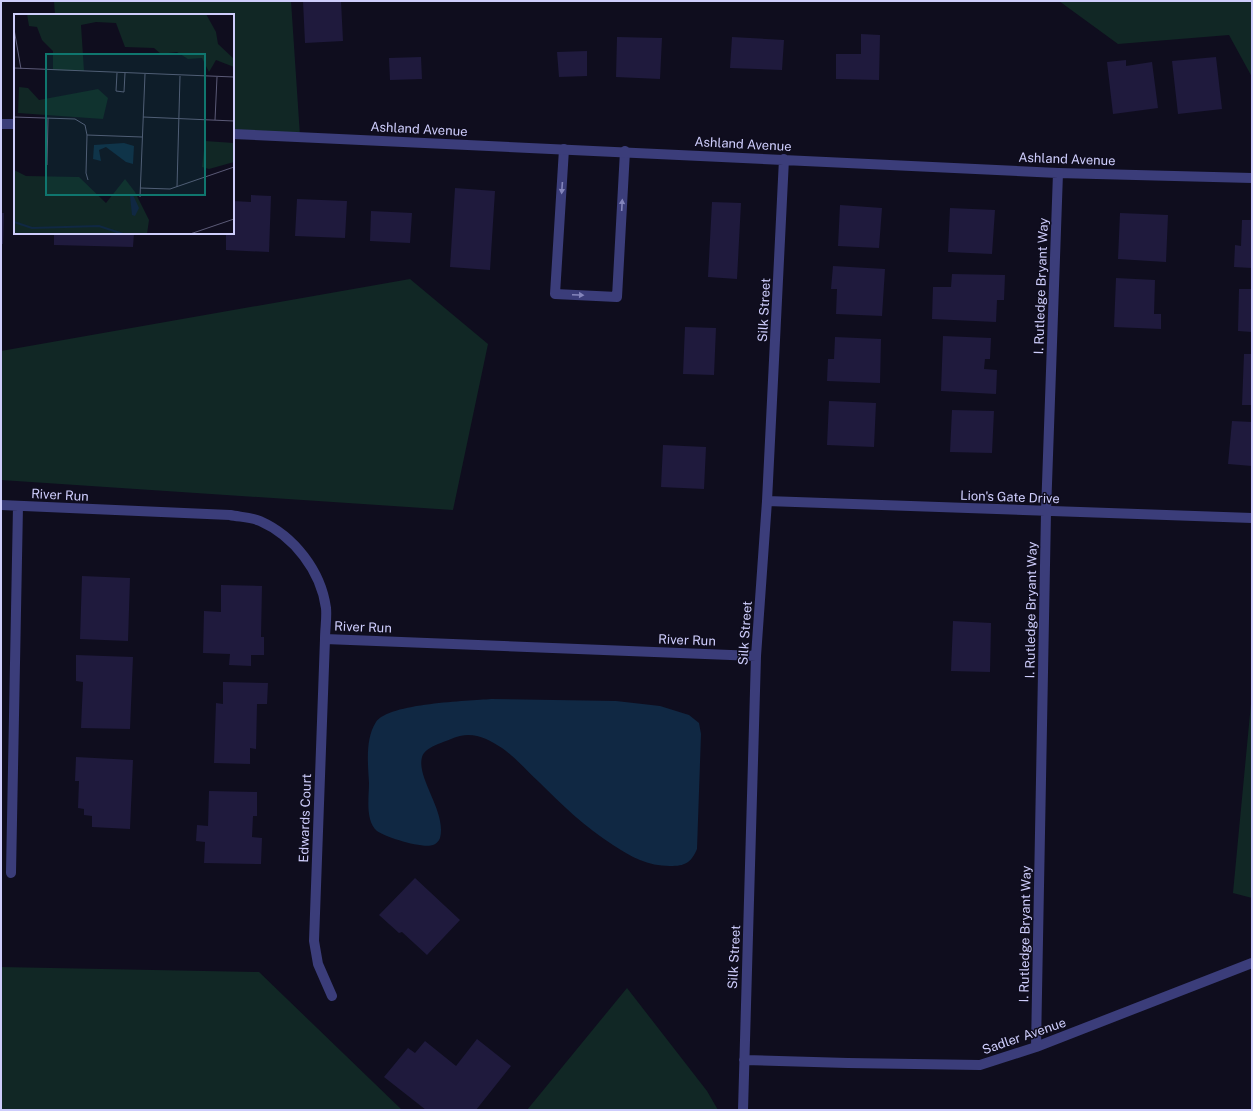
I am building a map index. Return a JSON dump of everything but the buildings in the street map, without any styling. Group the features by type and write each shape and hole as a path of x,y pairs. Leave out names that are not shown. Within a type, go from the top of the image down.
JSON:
{"street":[{"path":"1,124 14,124"},
{"name":"Ashland Avenue","path":"234,134 625,151 1058,173 1252,178"},
{"path":"564,149 555,294 617,297 625,151"},
{"name":"Silk Street","path":"742,1110 756,656 767,501 784,159"},
{"name":"I. Rutledge Bryant Way","path":"1036,1047 1046,512 1058,173"},
{"name":"Lion's Gate Drive","path":"767,501 1046,512 1252,518"},
{"name":"River Run","path":"1,505 230,516 259,520 288,539 307,559 318,581 326,608 325,639 756,656"},
{"path":"11,873 18,506"},
{"name":"Edwards Court","path":"325,639 314,941 318,964 332,996"},
{"name":"Sadler Avenue","path":"744,1060 848,1063 980,1064 1036,1047 1252,963"}],"green space":[{"path":"54,1 291,1 300,136 234,133 234,14 55,14"},
{"path":"1059,1 1252,1 1252,77 1229,35 1118,44"},
{"path":"410,279 488,344 453,510 1,480 1,351"},
{"path":"1252,693 1252,898 1233,893"},
{"path":"1,967 259,972 402,1110 1,1110"},
{"path":"627,988 707,1091 718,1110 527,1110"}],"water":[{"path":"491,699 616,701 660,706 689,715 699,723 701,734 697,849 690,861 675,866 662,866 647,863 626,853 593,831 574,815 507,752 484,738 471,735 458,736 434,746 422,757 421,765 423,775 436,806 441,828 440,838 437,842 428,846 413,844 377,831 373,826 369,815 368,802 369,744 372,729 376,722 384,716 396,711 412,707 448,702"}]}
